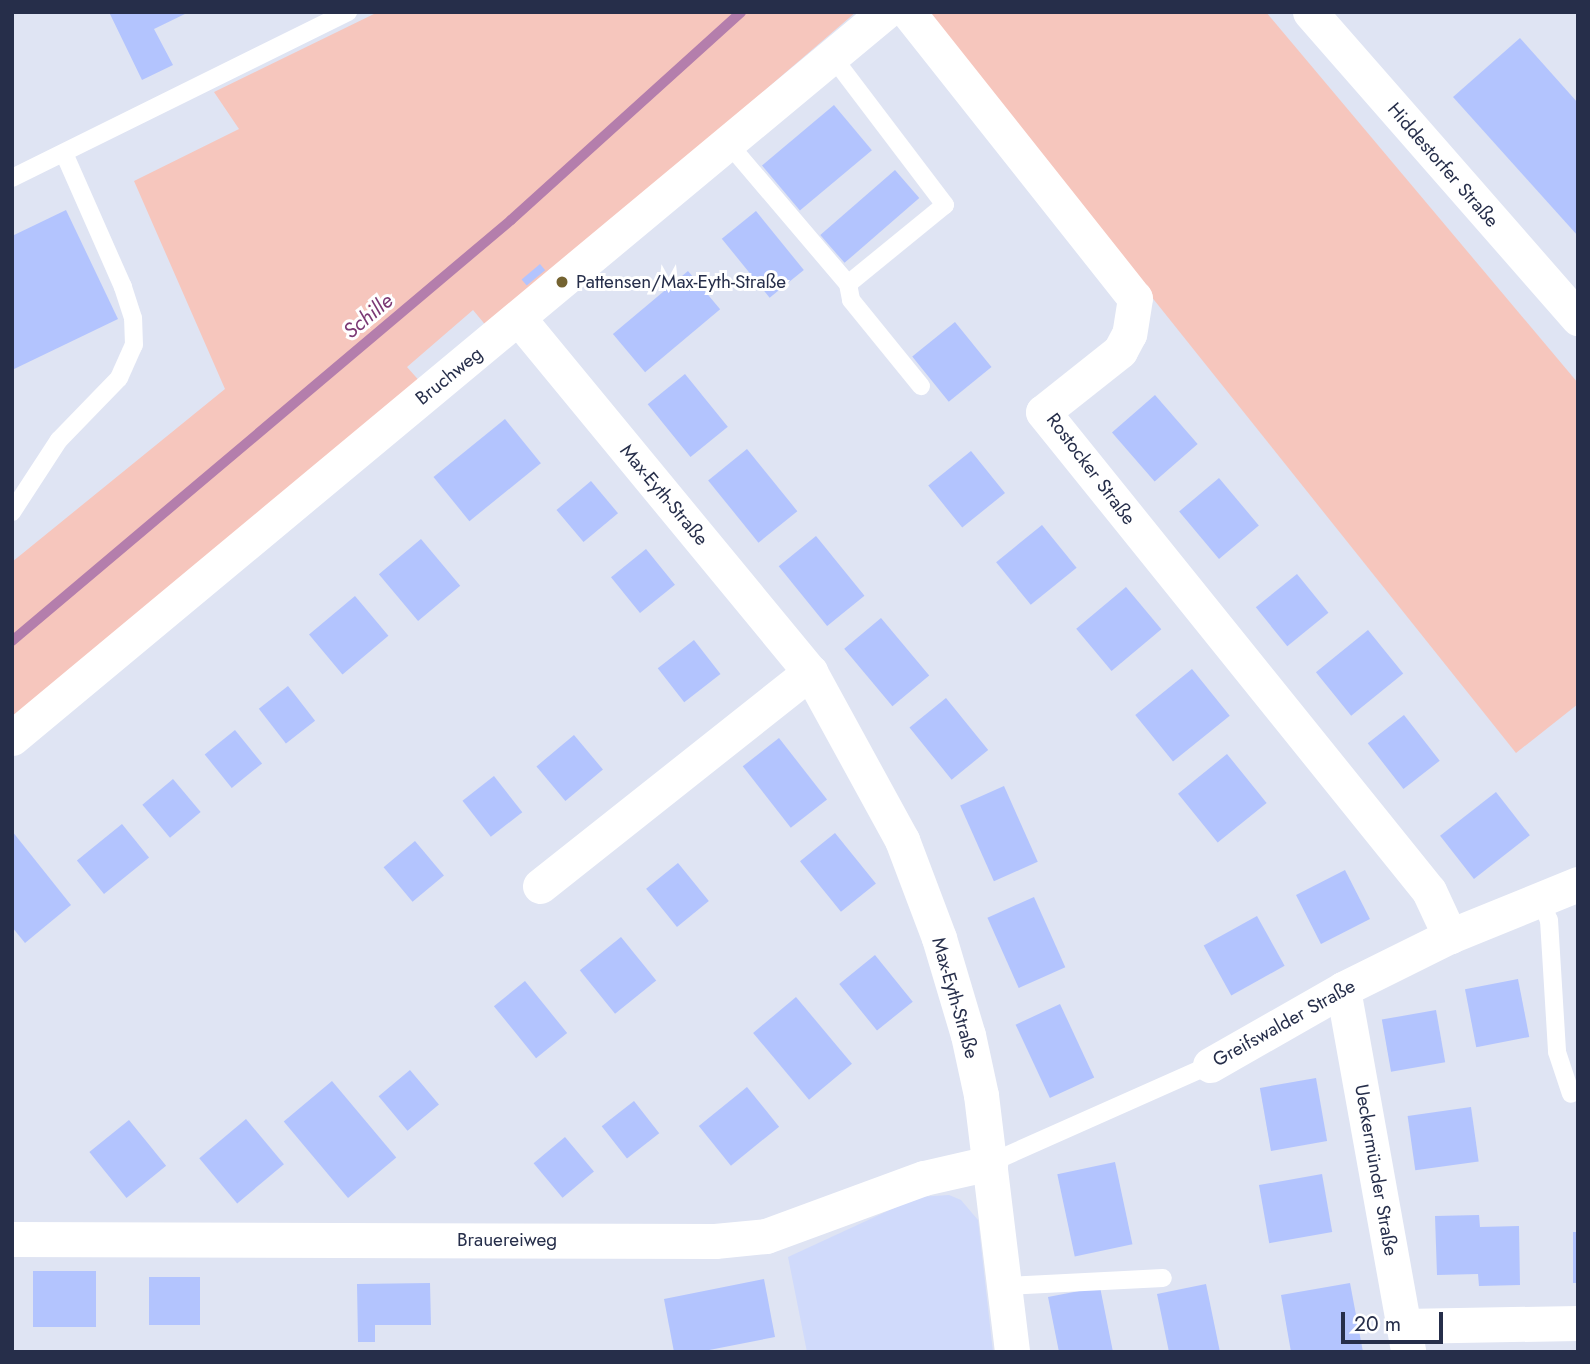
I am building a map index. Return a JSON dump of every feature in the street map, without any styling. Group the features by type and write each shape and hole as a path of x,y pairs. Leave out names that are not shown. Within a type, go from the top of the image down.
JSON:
{"street":[{"name":"Bruchweg","path":"12,738 885,12"},
{"name":"Rostocker Straße","path":"908,12 1135,298 1129,334 1120,351 1043,412 1429,891 1450,936"},
{"name":"Hiddestorfer Straße","path":"1310,12 1578,318"},
{"name":"Max-Eyth-Straße","path":"519,319 810,672 902,840 939,938 968,1035 990,1163 1012,1352"},
{"path":"540,886 810,672"},
{"name":"Greifswalder Straße","path":"1210,1065 1343,989 1450,936 1539,897 1578,884"},
{"name":"Ueckermünder Straße","path":"1343,989 1406,1339"},
{"name":"Brauereiweg","path":"12,1239 715,1241 766,1236 924,1178 990,1163"},
{"path":"1406,1339 1578,1323"}],"lane":[{"path":"12,178 348,12"},
{"path":"832,56 945,205 848,284"},
{"path":"728,143 848,284 851,300 921,386"},
{"path":"12,512 59,440 119,378 134,345 133,318 123,287 64,153"},
{"path":"1539,897 1549,920 1557,1052 1571,1094"},
{"name":"Greifswalder Straße","path":"990,1163 1210,1065"},
{"path":"1006,1286 1164,1278"}],"shaded area":[{"path":"378,12 856,12 488,328 473,310 407,367 423,385 12,725 12,562 225,389 134,181 239,129 214,92"},
{"path":"924,12 1266,12 1578,383 1578,704 1516,753"},
{"path":"949,1195 961,1200 978,1220 993,1352 807,1352 788,1257 918,1197"}],"building":[{"path":"109,12 189,12 154,29 173,65 142,80"},
{"path":"1520,38 1578,103 1578,236 1453,97"},
{"path":"834,105 872,150 800,211 762,165"},
{"path":"895,170 919,198 845,263 820,235"},
{"path":"66,210 118,319 12,370 12,236"},
{"path":"756,211 804,270 770,298 722,239"},
{"path":"540,264 545,270 527,286 522,279"},
{"path":"688,271 720,309 645,372 613,334"},
{"path":"955,322 992,367 949,402 912,357"},
{"path":"685,374 728,427 690,457 648,404"},
{"path":"1155,395 1198,444 1155,481 1112,432"},
{"path":"505,419 541,463 469,521 434,477"},
{"path":"747,449 797,511 758,543 708,480"},
{"path":"971,451 1005,493 962,528 928,486"},
{"path":"1219,478 1259,525 1219,559 1179,511"},
{"path":"591,481 618,513 584,542 557,510"},
{"path":"1042,525 1077,568 1031,605 996,562"},
{"path":"816,536 864,596 827,626 779,566"},
{"path":"421,539 460,586 418,621 379,574"},
{"path":"646,549 675,585 640,613 611,577"},
{"path":"1297,574 1328,613 1287,646 1256,607"},
{"path":"1126,587 1161,629 1112,671 1076,629"},
{"path":"355,596 388,636 342,674 309,635"},
{"path":"881,618 929,675 892,706 844,649"},
{"path":"1368,630 1403,674 1351,716 1316,672"},
{"path":"694,640 720,674 684,702 658,668"},
{"path":"1192,669 1230,716 1173,762 1135,715"},
{"path":"288,686 315,721 286,743 259,709"},
{"path":"946,698 988,750 952,780 909,728"},
{"path":"1404,715 1440,761 1403,789 1368,743"},
{"path":"235,730 262,763 232,788 205,755"},
{"path":"574,735 603,769 565,801 536,766"},
{"path":"779,738 827,799 791,828 743,766"},
{"path":"1227,754 1267,803 1218,843 1178,794"},
{"path":"494,776 522,812 491,837 462,801"},
{"path":"173,779 201,812 170,838 142,805"},
{"path":"1004,786 1038,862 994,881 960,806"},
{"path":"1496,792 1530,835 1474,879 1440,836"},
{"path":"122,824 149,857 104,894 77,861"},
{"path":"12,831 71,905 25,943 12,927"},
{"path":"835,833 876,884 841,912 800,861"},
{"path":"415,841 444,875 413,902 384,867"},
{"path":"678,863 709,901 677,927 646,889"},
{"path":"1345,870 1370,919 1321,944 1296,895"},
{"path":"1034,897 1065,967 1019,988 987,918"},
{"path":"1257,916 1285,966 1231,995 1204,946"},
{"path":"621,937 656,981 615,1014 580,970"},
{"path":"875,955 913,1002 877,1031 839,984"},
{"path":"1518,979 1529,1037 1476,1047 1465,989"},
{"path":"525,981 567,1033 536,1058 494,1006"},
{"path":"796,997 852,1064 809,1100 753,1033"},
{"path":"1060,1004 1094,1077 1050,1098 1016,1025"},
{"path":"1436,1010 1445,1062 1391,1072 1382,1020"},
{"path":"410,1070 439,1104 408,1131 379,1096"},
{"path":"1316,1078 1327,1141 1271,1151 1260,1088"},
{"path":"332,1081 396,1158 348,1198 284,1121"},
{"path":"747,1087 779,1127 731,1166 699,1126"},
{"path":"634,1101 659,1133 627,1159 602,1126"},
{"path":"1471,1107 1479,1161 1415,1170 1408,1116"},
{"path":"246,1119 284,1164 237,1203 199,1158"},
{"path":"129,1120 166,1166 126,1198 89,1152"},
{"path":"565,1137 594,1171 563,1198 534,1163"},
{"path":"1115,1162 1132,1244 1075,1256 1057,1174"},
{"path":"1322,1174 1332,1232 1269,1243 1259,1185"},
{"path":"1479,1215 1480,1227 1519,1226 1520,1285 1479,1286 1478,1274 1437,1275 1435,1216"},
{"path":"1573,1232 1578,1232 1578,1283 1573,1283"},
{"path":"33,1271 96,1271 96,1327 33,1327"},
{"path":"149,1277 200,1277 200,1325 149,1325"},
{"path":"764,1279 775,1337 699,1352 674,1352 664,1299"},
{"path":"430,1283 431,1325 375,1325 375,1342 358,1342 357,1284"},
{"path":"1350,1283 1363,1352 1291,1352 1281,1295"},
{"path":"1206,1284 1220,1352 1169,1352 1157,1294"},
{"path":"1100,1287 1113,1352 1059,1352 1048,1297"}],"waterway":[{"name":"Schille","path":"12,641 511,220 741,12"}],"place":[{"name":"Pattensen/Max-Eyth-Straße","path":"562,282"}]}
